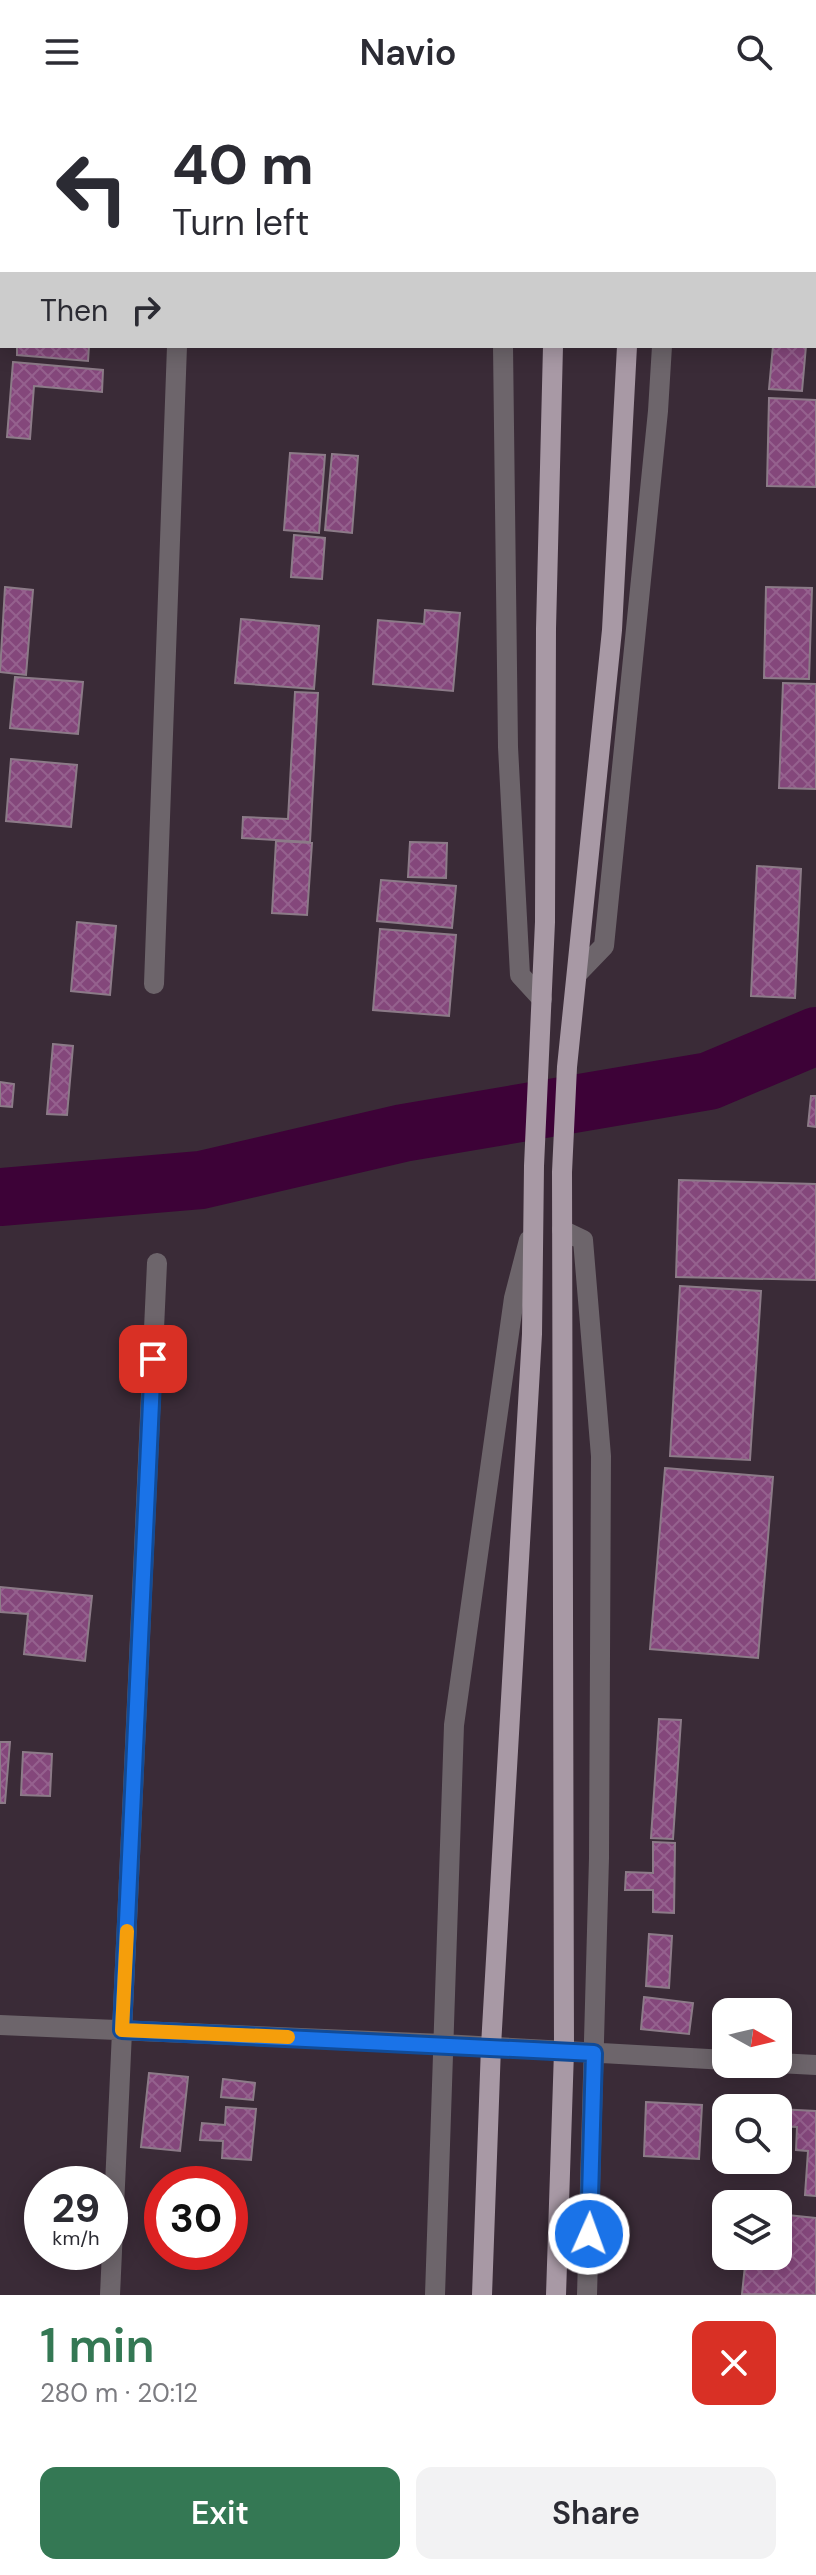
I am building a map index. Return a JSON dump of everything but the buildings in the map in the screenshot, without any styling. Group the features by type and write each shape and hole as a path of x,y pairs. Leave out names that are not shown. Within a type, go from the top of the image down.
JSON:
{"main road":[{"path":"482,2295 491,2046 529,1381 542,999 553,348"},
{"path":"556,2295 564,2051 562,1172 567,1067 612,630 627,348"}],"street":[{"path":"154,984 177,348"},
{"path":"503,348 508,747 520,975 542,999"},
{"path":"577,974 604,946 662,348"},
{"path":"435,2295 454,1725 514,1298 533,1225"},
{"path":"562,1230 583,1240 601,1456 599,1858 587,2295"},
{"path":"110,2295 157,1263"},
{"path":"0,2025 491,2046 712,2059"},
{"path":"792,2064 816,2065"}],"waterway":[{"path":"0,1197 201,1180 403,1133 709,1081 816,1036"}],"slow traffic":[{"path":"127,1931 122,2030 288,2037"}],"route":[{"path":"153,1359 122,2030 594,2053 589,2234"}]}
